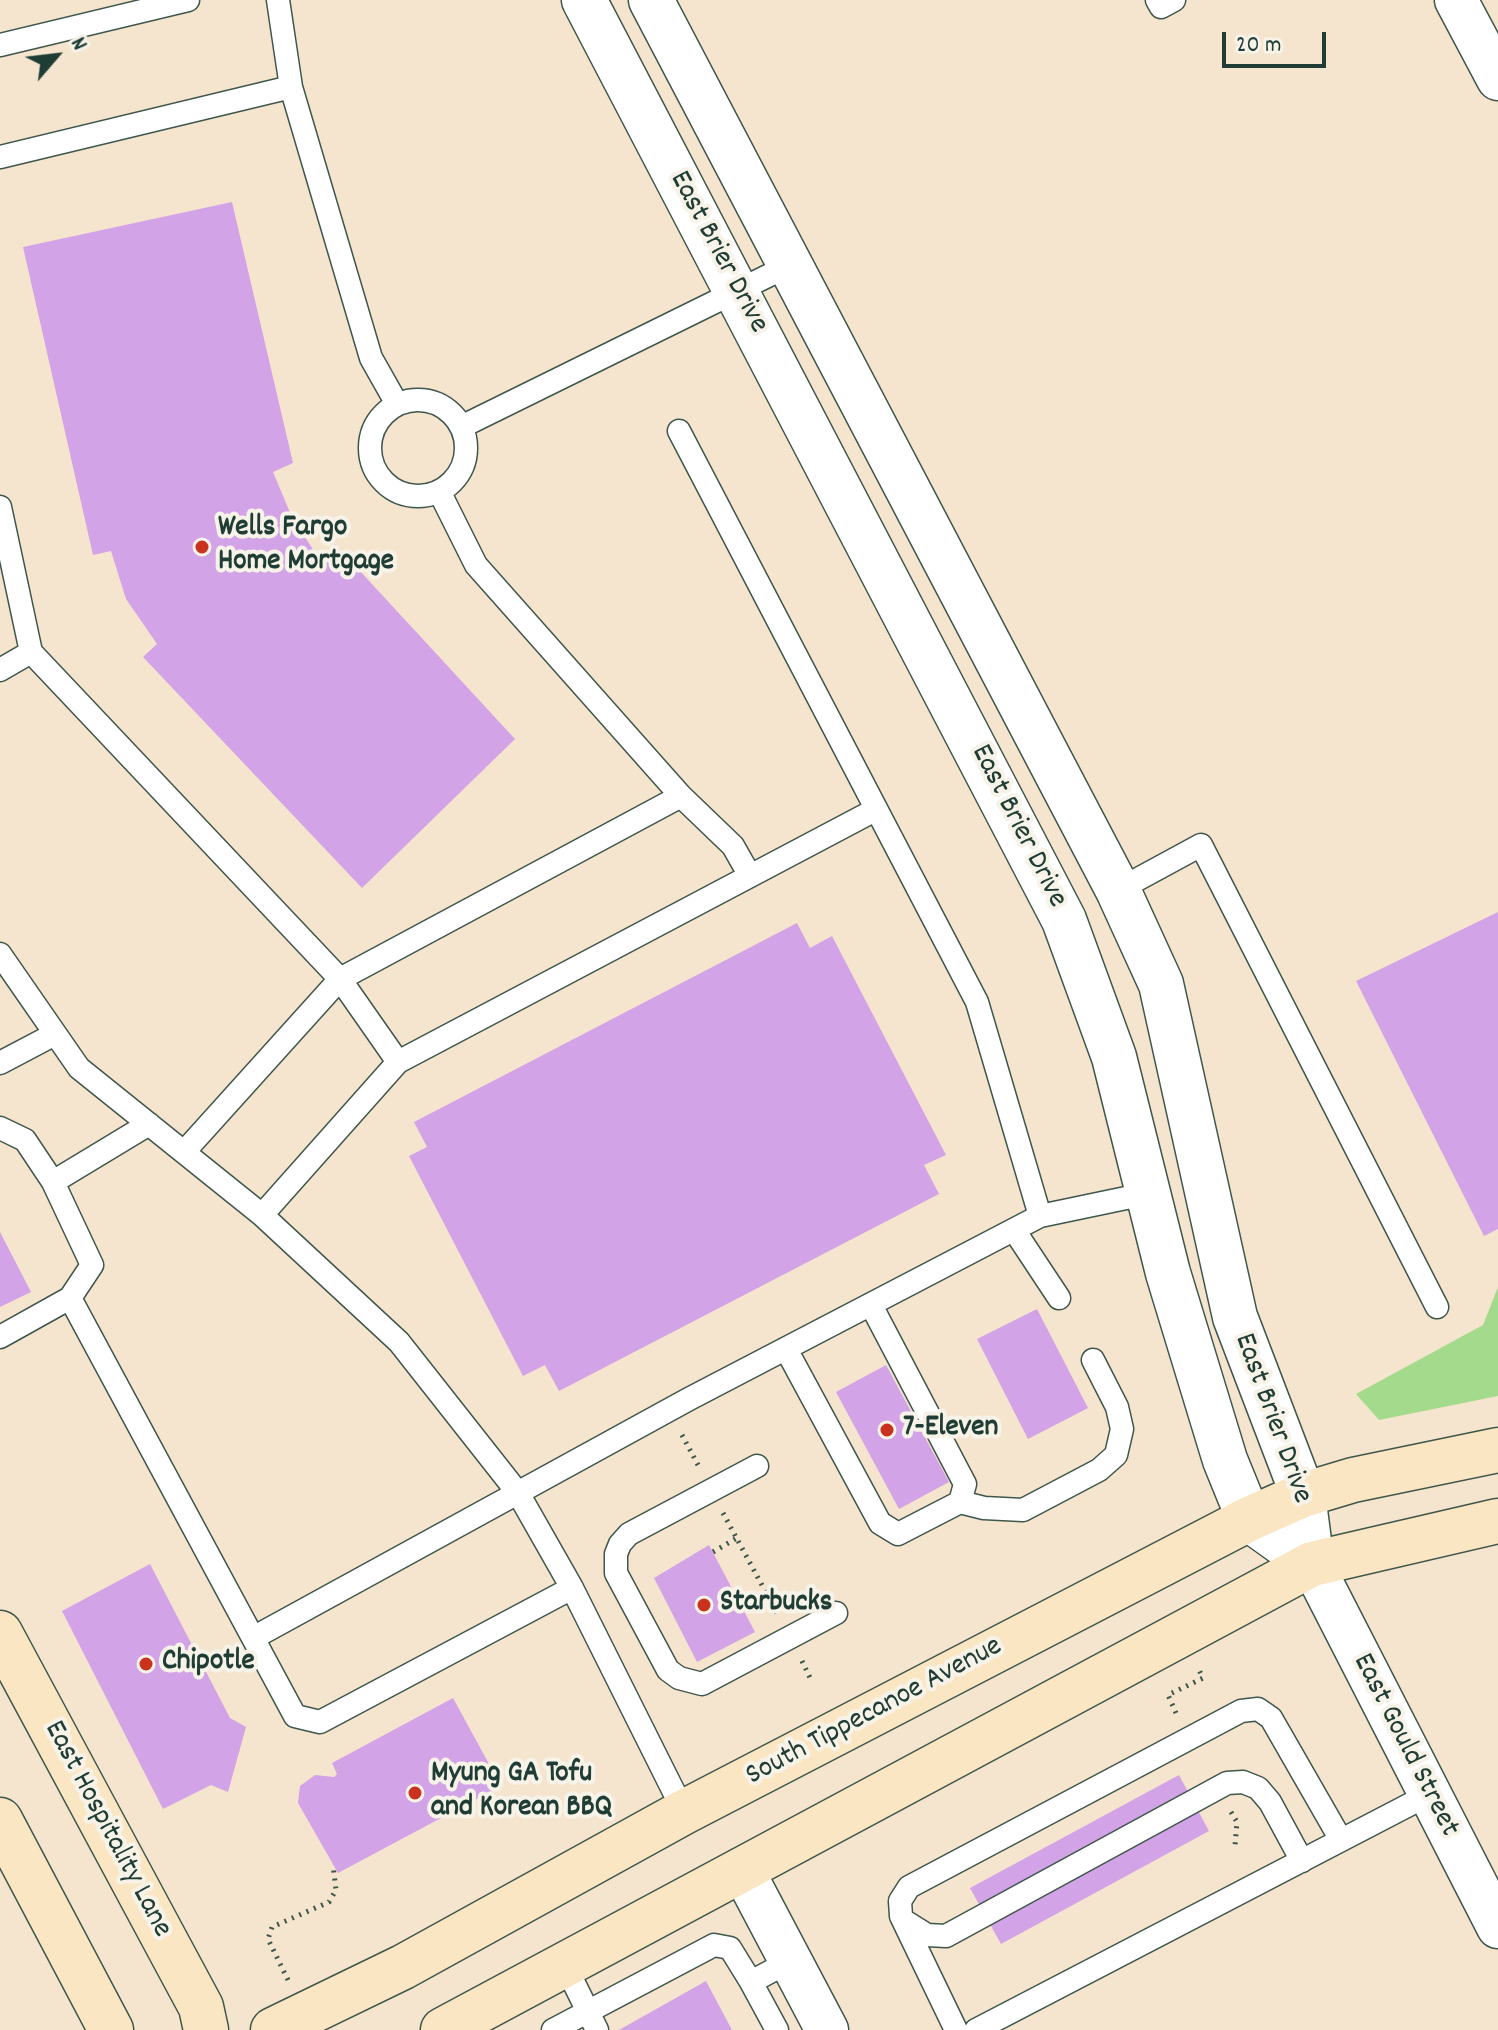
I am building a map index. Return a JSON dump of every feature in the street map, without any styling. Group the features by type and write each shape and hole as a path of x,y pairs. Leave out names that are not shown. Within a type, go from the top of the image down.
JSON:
{"main road":[{"name":"South Tippecanoe Avenue","path":"273,2030 403,1967 684,1812 1249,1519 1303,1495 1353,1480 1498,1450"},
{"path":"447,2029 1312,1564 1498,1521"},
{"name":"East Hospitality Lane","path":"0,1633 201,2007 206,2030"},
{"path":"0,1820 111,2030"}],"street":[{"name":"East Brier Drive","path":"584,0 1064,920 1114,1057 1168,1273 1225,1460 1249,1519 1312,1564"},
{"name":"East Brier Drive","path":"651,0 1118,890 1161,984 1235,1317 1303,1495 1312,1564"},
{"path":"1456,0 1498,79"},
{"name":"East Gould Street","path":"1312,1564 1498,1927"},
{"path":"742,1869 827,2030"}],"lane":[{"path":"0,45 188,0"},
{"path":"278,0 291,87 371,358 397,404"},
{"path":"1157,0 1161,7 1174,0"},
{"path":"0,157 291,87"},
{"path":"461,427 790,265"},
{"path":"414,400 433,402 450,412 461,427 466,445 464,464 454,480 439,491 422,496 403,494 387,485 375,470 370,451 372,433 382,416 397,404 414,400"},
{"path":"679,431 977,1002 1040,1216"},
{"path":"439,491 476,565 681,796 733,846 750,876"},
{"path":"0,507 31,652 340,979 398,1062"},
{"path":"0,670 31,652"},
{"path":"184,1152 340,979 681,796"},
{"path":"262,1215 398,1062 875,810"},
{"path":"1118,890 1201,845 1437,1307"},
{"path":"0,954 79,1068 262,1215 399,1342 518,1493 572,1588 684,1812"},
{"path":"0,1063 55,1034"},
{"path":"53,1182 149,1124"},
{"path":"0,1128 25,1140 53,1182 92,1265 70,1298 0,1337"},
{"path":"253,1638 669,1410 1040,1216 1150,1193"},
{"path":"1014,1230 1059,1298"},
{"path":"70,1298 295,1716 320,1722 572,1588"},
{"path":"871,1305 965,1484 960,1502"},
{"path":"786,1349 880,1523 898,1534 960,1502 984,1508 1023,1510 1099,1470 1116,1455 1122,1429 1093,1360"},
{"path":"757,1466 629,1534 616,1554 616,1573 668,1670 690,1683 715,1679 836,1613"},
{"path":"956,2030 902,1920 900,1901 909,1887 1241,1711 1258,1709 1271,1718 1341,1840"},
{"path":"902,1920 927,1935 946,1936 1227,1783 1243,1782 1258,1788 1270,1802 1302,1861"},
{"path":"976,2030 1428,1795"},
{"path":"553,2030 593,2020 714,1945 730,1948 777,2030"},
{"path":"751,1982 790,1961"},
{"path":"565,1965 593,2020"}],"path":[{"path":"669,1410 812,1682"},
{"path":"713,1552 737,1538"},
{"path":"290,1984 268,1939 272,1927 329,1902 336,1890 333,1865"}],"green space":[{"path":"1498,1287 1498,1396 1379,1420 1356,1394 1483,1325"}],"building":[{"name":"Wells Fargo Home Mortgage","path":"232,202 293,463 273,472 291,515 319,559 335,544 515,739 362,888 143,657 157,644 126,599 111,551 93,555 23,247"},
{"path":"1498,912 1498,1229 1484,1236 1356,981"},
{"path":"797,923 810,948 832,936 946,1155 924,1165 939,1194 559,1391 545,1365 523,1376 409,1156 427,1147 414,1122"},
{"path":"0,1232 31,1292 0,1307"},
{"path":"1037,1309 1088,1408 1028,1439 977,1339"},
{"path":"886,1365 949,1482 899,1509 836,1392"},
{"name":"Starbucks","path":"709,1545 755,1632 697,1662 654,1578"},
{"name":"Chipotle","path":"150,1564 230,1718 246,1727 228,1792 211,1785 163,1809 62,1611"},
{"path":"453,1698 501,1786 338,1873 298,1803 300,1786 315,1775 334,1777 337,1774 332,1763"},
{"path":"1179,1775 1209,1831 1001,1944 970,1888"},
{"path":"706,1981 732,2030 619,2030"}],"place":[{"name":"Wells Fargo Home Mortgage","path":"202,547"},
{"name":"7-Eleven","path":"887,1430"},
{"name":"Starbucks","path":"704,1605"},
{"name":"Chipotle","path":"146,1664"},
{"name":"Myung GA Tofu and Korean BBQ","path":"415,1793"}]}
